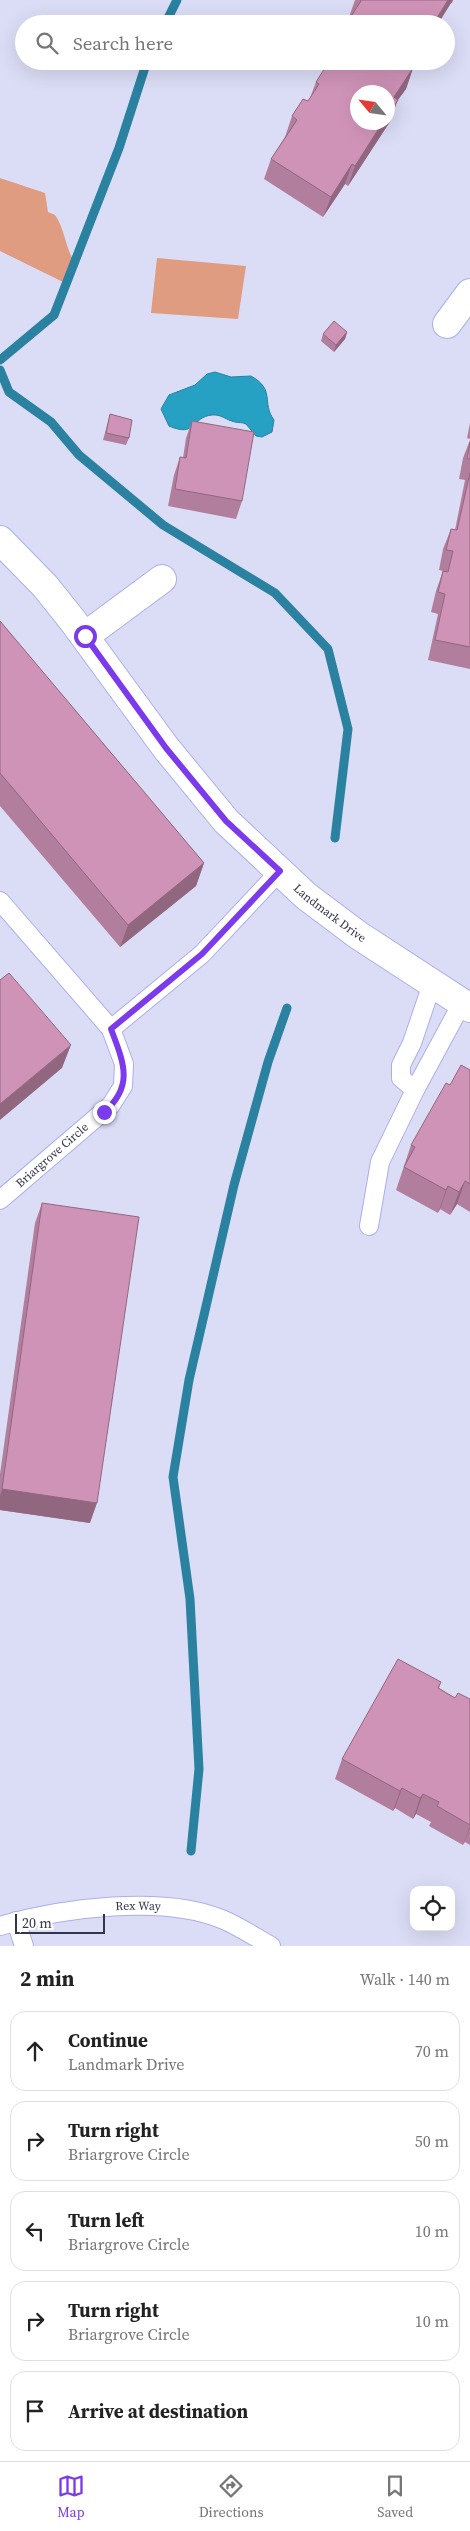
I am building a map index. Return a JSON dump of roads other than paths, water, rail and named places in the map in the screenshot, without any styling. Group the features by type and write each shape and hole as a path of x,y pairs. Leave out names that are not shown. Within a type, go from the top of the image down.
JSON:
{"street":[{"path":"447,324 470,294"},
{"name":"Landmark Drive","path":"0,540 45,586 85,636 166,748 226,821 306,896 358,935 466,1006"},
{"path":"85,636 162,579"}],"lane":[{"path":"111,1029 202,954 280,871"},
{"name":"Briargrove Circle","path":"0,901 111,1029 124,1064 123,1086 111,1105 0,1200"},
{"path":"415,1090 401,1078 401,1066 412,1043 432,984"},
{"path":"370,1226 380,1162 415,1090 466,1006"},
{"name":"Rex Way","path":"8,1923 98,1908 123,1906 172,1908 223,1920 271,1946"},
{"path":"8,1923 24,1946"}],"water":[{"path":"215,372 231,377 251,376 259,381 266,391 268,408 274,420 272,432 262,437 256,436 246,424 215,415 200,419 193,426 185,430 169,426 161,409 169,395 195,385 207,374"}],"waterway":[{"path":"170,15 177,0"},
{"path":"0,360 54,315 119,148 144,70"},
{"path":"0,370 9,392 51,422 79,455 163,525 275,593 328,649 348,729 335,838"},
{"path":"191,1851 199,1769 190,1599 173,1477 189,1380 234,1185 268,1062 287,1008"}]}
